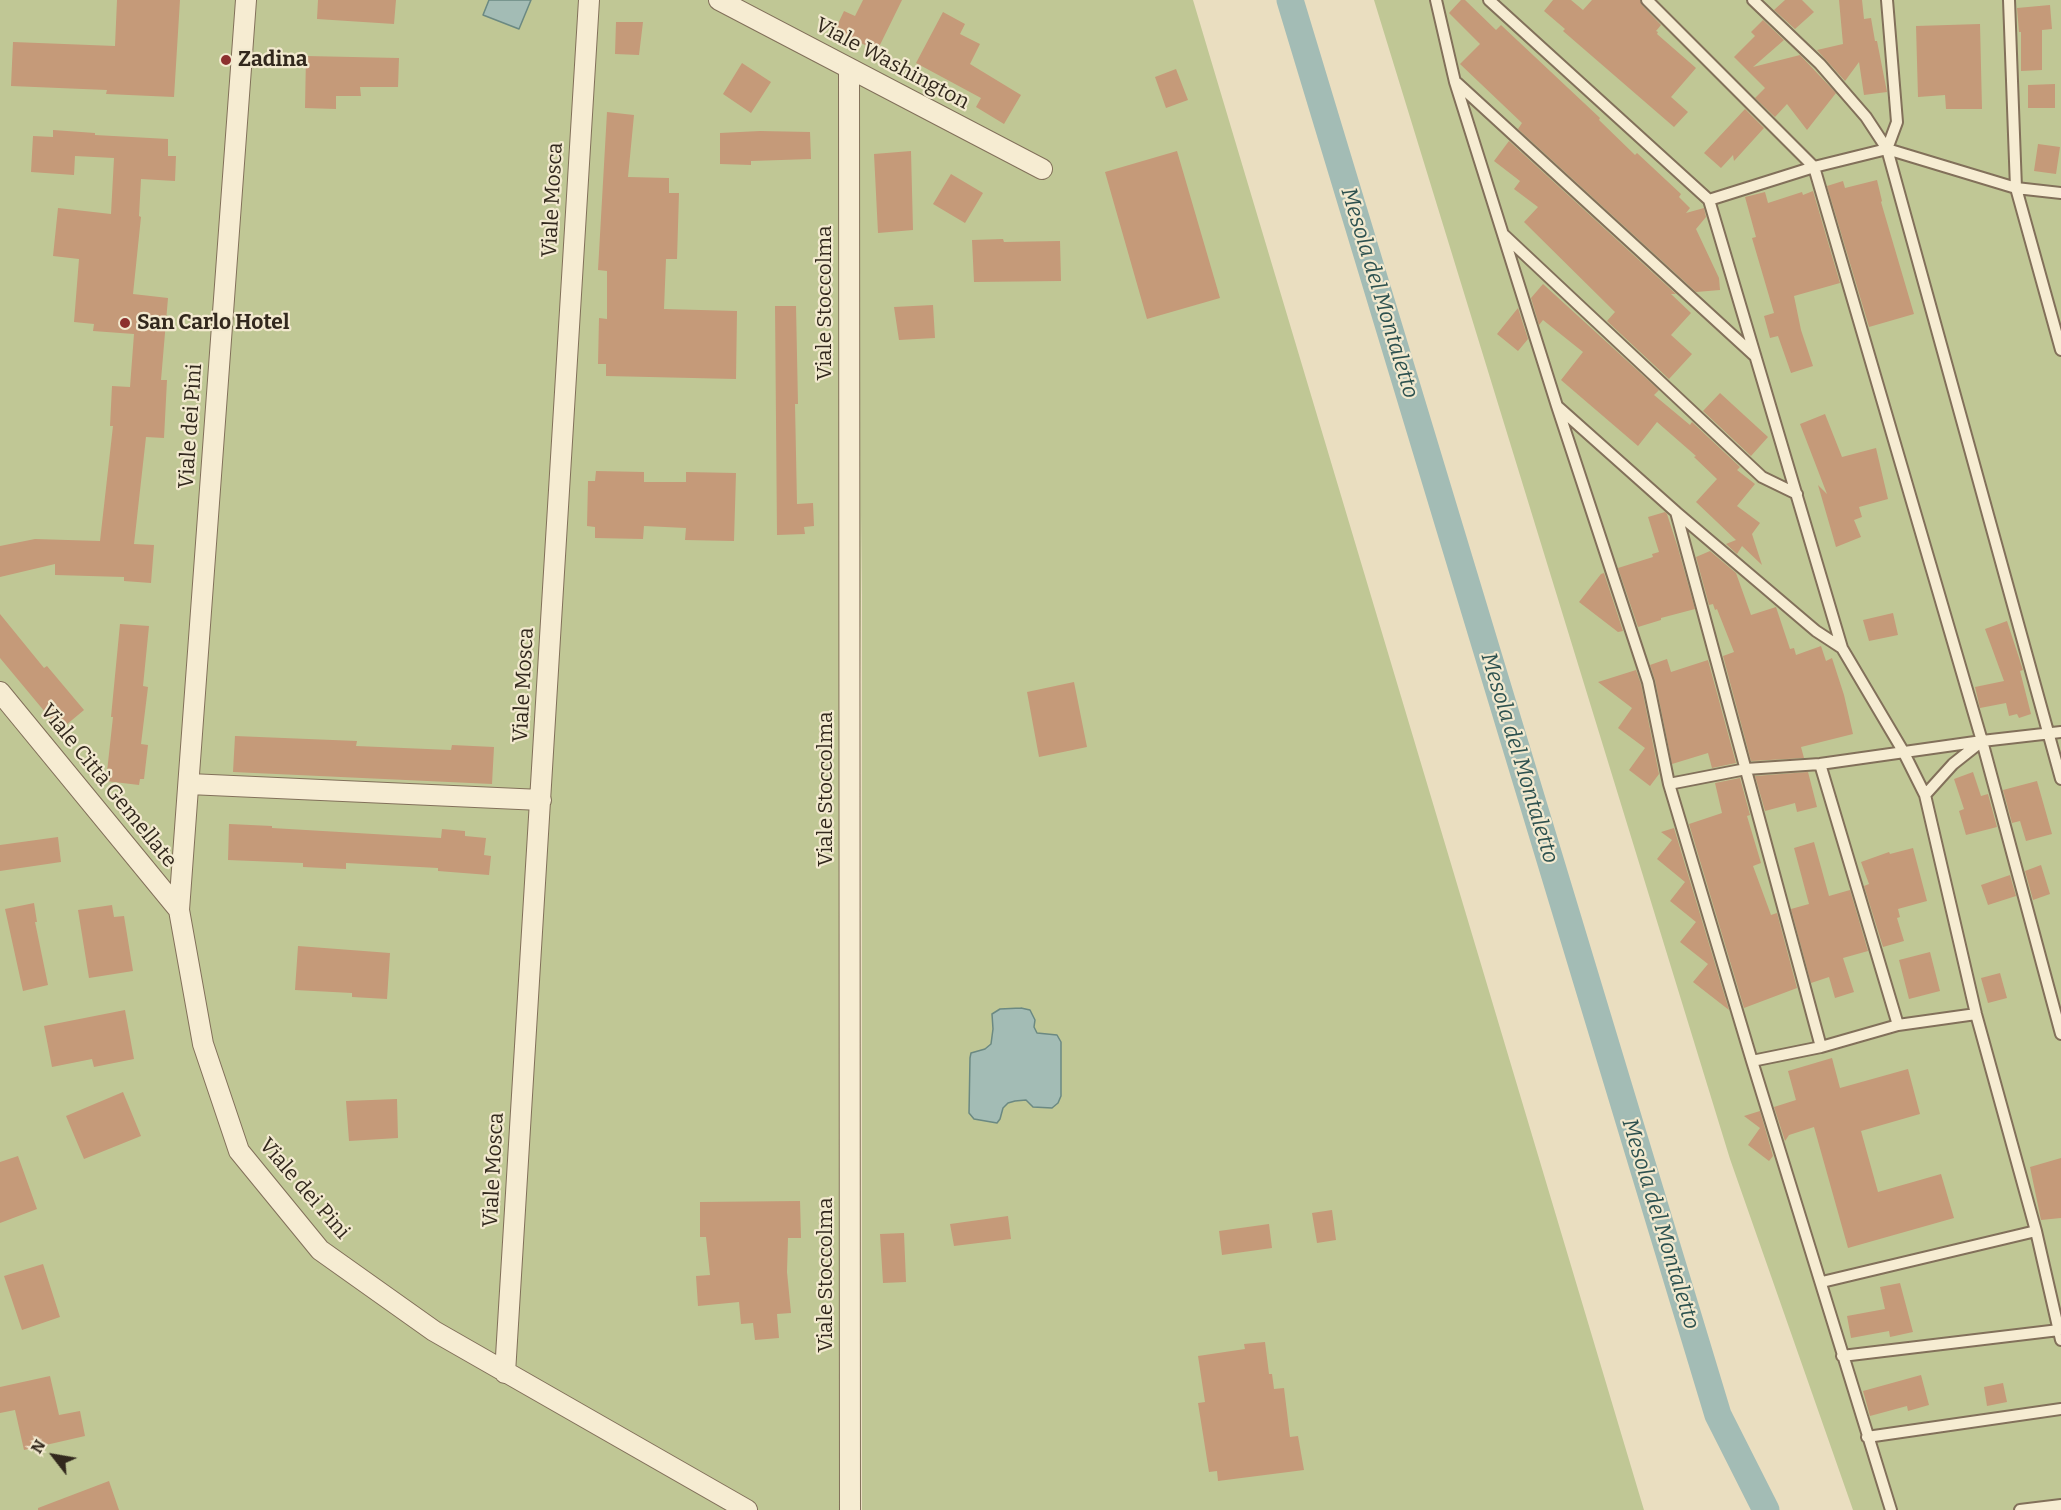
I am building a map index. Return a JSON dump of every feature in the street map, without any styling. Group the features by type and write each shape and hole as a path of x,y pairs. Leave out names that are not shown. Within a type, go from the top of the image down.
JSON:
{"street":[{"name":"Viale dei Pini","path":"246,0 178,910 203,1044 239,1151 320,1250 434,1331 747,1510"},
{"name":"Viale Mosca","path":"506,1373 589,0"},
{"name":"Viale Washington","path":"719,0 1042,169"},
{"name":"Viale Stoccolma","path":"849,69 850,1510"},
{"name":"Viale Città Gemellate","path":"0,692 178,910"},
{"path":"189,784 541,800"}],"lane":[{"path":"1436,0 1455,82 1647,682 1669,784 1752,1061 1822,1282 1842,1356 1891,1510"},
{"path":"1489,0 1709,200 1842,648 1903,751 1925,795 1976,1014 2036,1231 2060,1335 1842,1356"},
{"path":"1647,0 1814,167 1982,741 2061,1034"},
{"path":"1753,0 1820,64 1866,117 1887,149 2061,779"},
{"path":"1887,0 1897,122 1887,149"},
{"path":"2009,0 2016,188 2061,350"},
{"path":"1455,82 1755,356"},
{"path":"1709,200 1814,167 1887,149 2016,188 2061,193"},
{"path":"1503,233 1762,477 1797,494"},
{"path":"1557,406 1676,512 1816,631 1842,648"},
{"path":"1676,512 1821,1047"},
{"path":"1669,784 1746,769 1820,764 1903,751 2061,732"},
{"path":"1925,795 1953,764 1982,741"},
{"path":"1820,764 1898,1025"},
{"path":"1752,1061 1821,1047 1898,1025 1976,1014"},
{"path":"1822,1282 2036,1231"},
{"path":"1867,1437 2061,1409"},
{"path":"2020,1510 2061,1505"}],"green space":[{"path":"0,0 1193,0 1644,1510 862,1510 862,514 850,1510 0,1510"},
{"path":"1374,0 2061,0 2061,1510 1853,1510 1730,1159"}],"water":[{"path":"489,0 531,0 519,29 483,15"},
{"path":"1000,1009 1030,1010 1035,1020 1034,1027 1037,1033 1057,1035 1061,1042 1061,1096 1052,1108 1033,1107 1026,1100 1008,1103 1003,1108 997,1123 974,1119 969,1113 971,1053 985,1049 991,1044 992,1014"}],"building":[{"path":"117,0 180,0 174,97 106,94 107,90 11,86 13,42 115,46"},
{"path":"318,0 396,0 394,24 317,19"},
{"path":"863,0 902,0 877,51 835,30 844,11 855,16"},
{"path":"1461,0 1465,0 1496,30 1501,25 1600,118 1599,120 1635,155 1637,153 1681,194 1679,197 1690,208 1686,213 1704,208 1706,217 1696,229 1719,278 1720,290 1696,292 1518,129 1522,123 1460,64 1480,44 1449,13"},
{"path":"1553,0 1571,0 1583,10 1592,0 1640,0 1661,25 1656,31 1657,34 1696,68 1671,97 1688,112 1674,127 1563,31 1565,29 1544,11"},
{"path":"1785,0 1802,0 1814,12 1795,29 1774,10"},
{"path":"1839,0 1862,0 1864,19 1871,18 1887,92 1864,95 1859,62 1845,81 1817,50 1843,44"},
{"path":"2050,5 2052,29 2042,30 2042,70 2021,71 2021,32 2019,32 2017,8"},
{"path":"943,12 965,24 960,34 980,44 970,64 1021,95 1004,124 976,107 981,98 916,63"},
{"path":"1763,20 1784,40 1753,67 1800,55 1836,93 1807,130 1787,104 1775,117 1755,98 1765,88 1734,57 1755,36 1751,32"},
{"path":"616,22 643,22 639,55 615,54"},
{"path":"1980,24 1982,109 1946,109 1945,95 1918,97 1916,26"},
{"path":"306,56 399,58 398,87 360,87 361,96 336,96 336,109 305,108"},
{"path":"742,63 771,82 751,113 723,94"},
{"path":"1176,69 1188,100 1166,108 1155,77"},
{"path":"2055,84 2055,108 2028,108 2028,85"},
{"path":"1745,109 1764,128 1734,161 1733,155 1721,168 1704,153"},
{"path":"607,112 634,115 628,177 669,178 669,193 679,193 677,259 666,259 664,309 737,311 736,379 606,376 606,364 598,364 599,318 607,319 607,271 598,270"},
{"path":"53,130 168,139 168,156 176,156 175,181 141,179 139,216 141,217 133,294 168,298 161,380 167,380 164,438 146,437 134,544 154,545 151,583 124,581 124,577 55,575 55,564 0,577 0,546 35,539 100,541 113,426 110,426 112,386 130,387 134,334 93,331 94,324 74,322 79,259 53,256 58,208 111,214 114,158 75,156 74,175 31,172 33,136 53,137"},
{"path":"810,132 811,159 751,161 751,165 720,164 720,133"},
{"path":"1509,141 1676,294 1671,294 1691,313 1671,335 1692,354 1669,379 1607,321 1615,312 1524,222 1538,207 1514,189 1520,181 1494,161"},
{"path":"2038,144 2060,147 2056,174 2034,171"},
{"path":"911,151 913,230 878,233 874,154"},
{"path":"1177,151 1220,298 1147,319 1105,172"},
{"path":"951,174 983,193 965,223 933,204"},
{"path":"1877,180 1881,202 1914,314 1869,327 1827,186 1843,181 1845,188"},
{"path":"1813,191 1840,283 1794,296 1801,330 1813,366 1791,373 1778,336 1770,338 1764,316 1774,313 1752,238 1756,237 1745,197 1765,192 1768,203 1802,192 1803,195"},
{"path":"1003,239 1004,242 1060,241 1061,281 974,282 972,240"},
{"path":"1543,284 1659,390 1654,395 1690,425 1692,422 1740,467 1737,470 1755,484 1737,506 1760,523 1752,534 1762,565 1742,546 1737,554 1726,544 1736,540 1696,502 1717,479 1694,457 1696,456 1657,422 1638,446 1561,380 1583,352 1543,320 1539,325 1531,298"},
{"path":"933,305 935,338 899,340 894,307"},
{"path":"775,306 796,306 797,504 813,503 814,526 804,527 805,534 777,535"},
{"path":"1518,308 1528,339 1518,351 1497,334"},
{"path":"1720,393 1768,437 1751,456 1703,411"},
{"path":"1825,414 1842,457 1876,448 1888,499 1859,507 1862,517 1854,520 1861,537 1836,547 1818,485 1827,494 1800,424"},
{"path":"596,471 644,472 644,482 686,482 686,472 736,473 734,541 685,540 686,528 644,526 643,539 595,538 595,527 587,526 588,481 595,481"},
{"path":"1665,512 1695,609 1638,627 1618,568 1653,557 1652,554 1659,552 1648,517"},
{"path":"1710,551 1736,573 1751,615 1776,607 1790,649 1794,648 1796,655 1821,646 1826,661 1832,658 1853,734 1801,747 1804,758 1751,761 1723,656 1734,652 1717,609 1715,610 1713,604 1709,605 1696,557"},
{"path":"1604,573 1623,631 1618,632 1579,602"},
{"path":"1893,613 1898,635 1869,641 1863,620"},
{"path":"0,614 44,668 47,666 84,710 60,730 0,658"},
{"path":"2007,621 2023,670 2020,671 2031,714 2019,718 2017,714 2009,716 2006,703 1980,708 1975,687 2004,681 1985,629"},
{"path":"120,624 149,626 143,686 148,687 141,744 148,745 144,779 140,779 139,785 106,781"},
{"path":"1667,659 1671,672 1708,660 1736,763 1712,768 1708,753 1672,764 1650,665"},
{"path":"1636,670 1641,684 1659,774 1650,786 1629,770 1645,748 1618,728 1632,708 1598,682"},
{"path":"1074,682 1087,747 1039,757 1027,692"},
{"path":"235,736 357,741 356,746 451,750 452,745 494,747 492,784 233,772"},
{"path":"1808,772 1817,807 1797,812 1795,803 1765,811 1755,776"},
{"path":"1973,772 1981,796 1988,794 1997,827 1966,835 1959,811 1964,809 1954,779"},
{"path":"1740,778 1750,815 1747,816 1761,863 1753,866 1771,915 1777,913 1797,988 1744,1008 1689,824 1722,813 1715,783"},
{"path":"2037,781 2052,834 2026,841 2020,821 2012,823 2003,790"},
{"path":"229,824 441,838 442,829 465,831 465,836 486,838 484,855 491,856 489,875 438,871 438,868 346,863 346,869 303,867 303,863 228,860"},
{"path":"1674,828 1729,1010 1693,982 1708,964 1680,942 1696,922 1670,901 1685,882 1657,859 1672,840 1661,832"},
{"path":"58,837 61,862 0,871 0,845"},
{"path":"1814,842 1829,896 1850,890 1868,951 1843,958 1854,992 1835,998 1829,977 1811,983 1791,909 1809,904 1794,848"},
{"path":"1913,848 1927,901 1898,909 1900,917 1897,918 1904,941 1883,947 1864,886 1869,884 1861,862 1889,852 1890,854"},
{"path":"2041,865 2050,894 2033,900 2025,871"},
{"path":"2010,875 2016,896 1988,905 1981,885"},
{"path":"34,903 37,922 35,922 48,985 23,991 5,909"},
{"path":"112,905 114,917 124,916 133,971 89,978 78,910"},
{"path":"298,946 390,953 387,999 352,997 352,993 295,990"},
{"path":"1930,952 1940,991 1909,999 1899,960"},
{"path":"2000,973 2007,998 1988,1003 1981,978"},
{"path":"125,1010 134,1059 94,1067 92,1059 52,1067 44,1026"},
{"path":"1832,1058 1840,1088 1908,1069 1920,1114 1861,1131 1878,1192 1941,1174 1954,1218 1848,1248 1814,1127 1789,1135 1785,1141 1774,1107 1796,1100 1788,1071"},
{"path":"123,1092 141,1136 84,1159 66,1116"},
{"path":"397,1099 398,1138 349,1141 346,1101"},
{"path":"1760,1111 1773,1156 1769,1161 1748,1145 1760,1128 1744,1116"},
{"path":"18,1156 37,1209 0,1223 0,1162"},
{"path":"2061,1158 2061,1218 2041,1220 2030,1167"},
{"path":"800,1201 801,1238 788,1238 787,1272 791,1313 777,1314 779,1338 755,1340 753,1323 741,1324 739,1302 698,1306 696,1276 710,1275 706,1237 700,1237 700,1202"},
{"path":"1332,1210 1336,1240 1317,1243 1312,1213"},
{"path":"1008,1216 1011,1239 954,1246 950,1224"},
{"path":"1269,1224 1272,1248 1222,1255 1219,1231"},
{"path":"904,1233 906,1282 883,1283 880,1234"},
{"path":"43,1264 60,1317 22,1330 4,1276"},
{"path":"1900,1283 1913,1332 1890,1337 1889,1331 1851,1338 1847,1316 1885,1309 1880,1287"},
{"path":"1265,1342 1269,1374 1272,1374 1274,1389 1284,1388 1290,1437 1298,1436 1304,1470 1218,1481 1217,1471 1209,1472 1198,1403 1205,1402 1198,1356 1245,1349 1244,1344"},
{"path":"1921,1375 1929,1405 1908,1411 1907,1406 1870,1416 1863,1391"},
{"path":"50,1376 59,1415 80,1411 85,1436 24,1450 15,1410 0,1413 0,1387"},
{"path":"2003,1383 2007,1402 1987,1406 1984,1387"},
{"path":"109,1481 119,1510 38,1510 38,1508"}],"waterway":[{"name":"Mesola del Montaletto","path":"1290,0 1718,1415 1766,1510"}],"place":[{"name":"Zadina","path":"226,60"},
{"name":"San Carlo Hotel","path":"125,323"}]}
